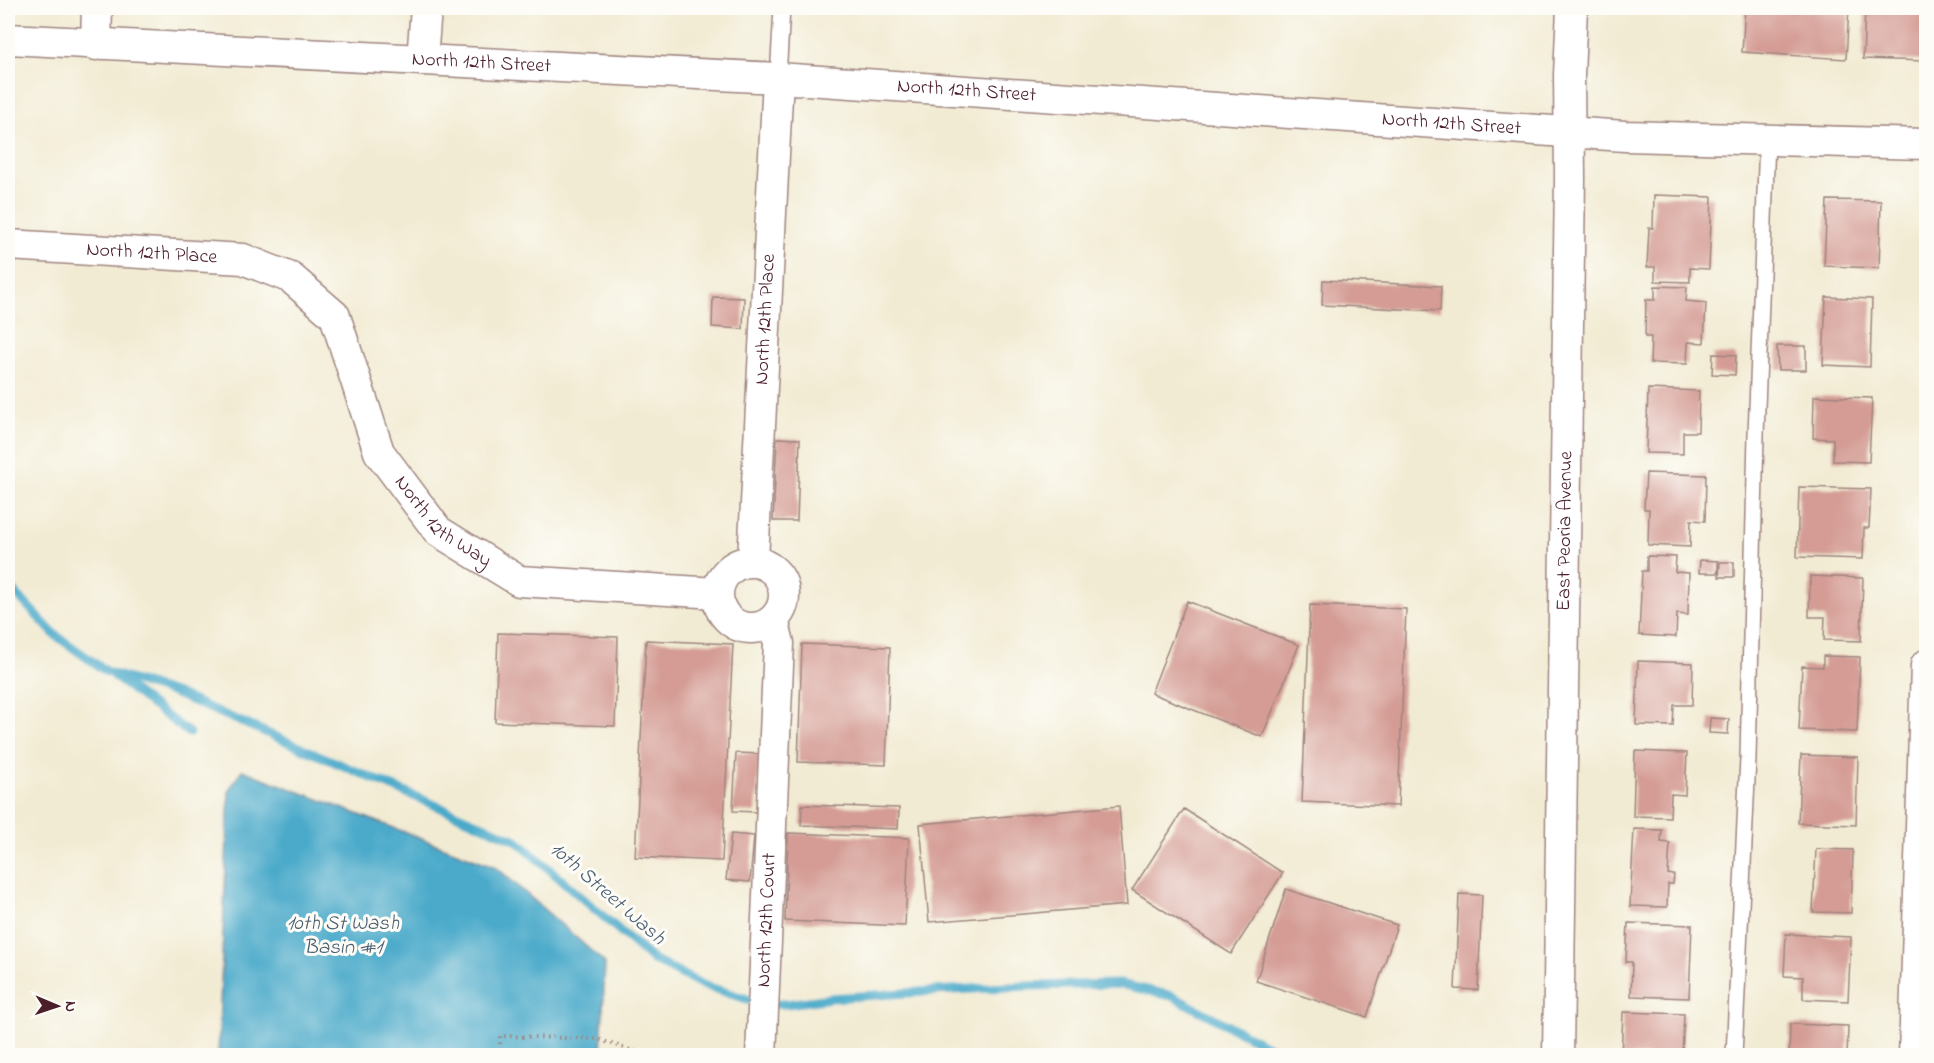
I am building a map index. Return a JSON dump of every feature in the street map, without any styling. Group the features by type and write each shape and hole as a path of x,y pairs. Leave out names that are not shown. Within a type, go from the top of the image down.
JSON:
{"street":[{"path":"96,45 97,8"},
{"path":"422,60 426,8"},
{"name":"East Peoria Avenue","path":"1558,1056 1569,75 1572,8"},
{"name":"North 12th Street","path":"8,39 778,78 1570,133 1926,144"},
{"name":"North 12th Place","path":"753,561 778,78"},
{"name":"North 12th Place","path":"8,245 243,259 291,278"},
{"name":"North 12th Way","path":"291,278 335,316 379,452 438,531 519,582 717,593"},
{"path":"753,561 764,564 780,578 784,589 784,600 773,620 764,626 752,629 731,623 718,604 717,593 725,573 743,562 753,561"},
{"name":"North 12th Court","path":"761,1056 779,643 773,620"},
{"path":"1914,1056 1926,664"}],"lane":[{"path":"778,78 782,8"},
{"path":"1734,1056 1748,758 1756,435 1767,140"}],"path":[{"path":"500,1056 500,1036 597,1039 637,1052 722,1056"}],"water":[{"name":"10th St Wash Basin #1","path":"242,770 496,867 605,963 601,1055 218,1055 229,790"}],"building":[{"path":"1745,8 1849,8 1846,59 1742,52"},
{"path":"1865,8 1926,8 1926,61 1863,59"},
{"path":"1654,195 1712,197 1709,269 1690,268 1690,282 1655,281 1655,267 1647,267 1649,228 1653,228"},
{"path":"1827,200 1881,201 1879,268 1824,266"},
{"path":"1323,280 1441,286 1440,311 1322,305"},
{"path":"1655,286 1687,287 1686,301 1706,303 1704,343 1688,342 1687,364 1650,363 1651,337 1645,337 1646,300 1655,300"},
{"path":"713,297 744,298 743,329 712,327"},
{"path":"1826,297 1872,299 1870,367 1823,365"},
{"path":"1777,346 1806,346 1806,370 1778,370"},
{"path":"1713,354 1736,355 1735,375 1712,374"},
{"path":"1648,389 1699,391 1698,432 1683,432 1683,454 1646,453"},
{"path":"1814,396 1872,398 1869,462 1833,461 1833,439 1813,438"},
{"path":"777,438 800,439 797,521 773,521"},
{"path":"1646,473 1706,475 1705,521 1691,520 1690,547 1648,545 1649,509 1644,509"},
{"path":"1799,487 1871,489 1869,528 1864,528 1863,559 1797,557"},
{"path":"1647,556 1676,557 1675,572 1689,573 1688,615 1677,614 1676,637 1639,635 1642,571 1647,571"},
{"path":"1700,560 1718,561 1718,573 1699,573"},
{"path":"1720,562 1734,562 1734,577 1719,577"},
{"path":"1810,576 1863,578 1861,641 1824,640 1825,617 1809,617"},
{"path":"1187,601 1299,645 1262,737 1151,693"},
{"path":"1310,605 1406,609 1398,806 1302,802"},
{"path":"498,633 618,637 615,726 495,722"},
{"path":"646,640 733,644 722,861 635,857"},
{"path":"802,644 890,647 886,765 798,762"},
{"path":"1823,656 1860,657 1857,732 1799,730 1802,666 1823,667"},
{"path":"1638,661 1693,663 1692,705 1674,705 1673,726 1636,725"},
{"path":"1710,718 1729,719 1728,734 1709,733"},
{"path":"1635,751 1687,753 1685,795 1671,794 1670,817 1633,816"},
{"path":"736,753 760,754 756,812 733,811"},
{"path":"1801,755 1858,757 1856,825 1798,823"},
{"path":"802,805 899,808 898,829 801,825"},
{"path":"1119,806 1127,905 929,922 920,824"},
{"path":"1184,809 1283,873 1231,954 1132,890"},
{"path":"1634,829 1662,830 1661,842 1670,843 1668,874 1674,875 1673,884 1668,884 1667,907 1630,906"},
{"path":"788,833 909,838 905,926 785,921"},
{"path":"731,834 754,836 750,882 726,880"},
{"path":"1816,849 1853,850 1851,913 1813,912"},
{"path":"1286,889 1397,925 1367,1017 1256,981"},
{"path":"1459,894 1482,895 1478,990 1455,989"},
{"path":"1628,923 1692,925 1689,998 1631,996 1632,962 1626,962"},
{"path":"1786,934 1851,937 1848,1001 1803,999 1803,977 1784,976"},
{"path":"1623,1012 1684,1014 1682,1056 1621,1056"},
{"path":"1790,1024 1848,1026 1847,1056 1789,1056"}],"waterway":[{"name":"10th Street Wash","path":"8,585 54,634 107,672 174,693 516,840 653,960 703,985 763,1004 787,1004 831,998 934,991 1120,984 1172,996 1267,1046 1274,1056"},
{"name":"10th Street Wash","path":"115,677 189,733"}]}
